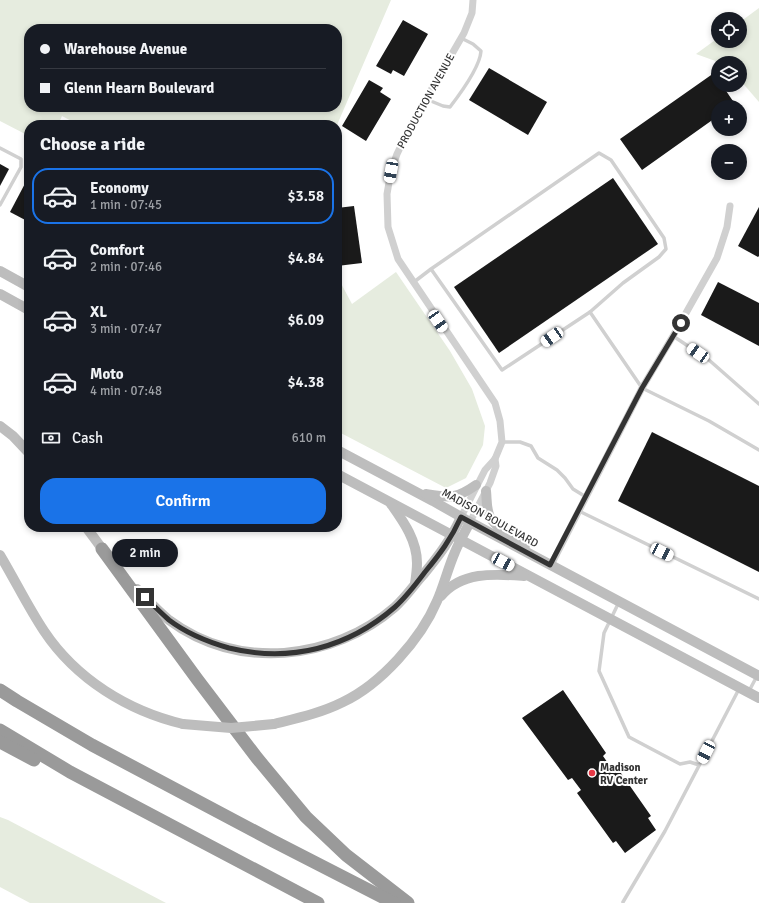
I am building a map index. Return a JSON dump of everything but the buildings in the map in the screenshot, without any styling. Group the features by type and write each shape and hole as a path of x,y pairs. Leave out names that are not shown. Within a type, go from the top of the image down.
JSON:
{"highway":[{"path":"102,549 197,680 257,758 306,817 346,855 408,903"},
{"path":"0,690 92,744 273,841 394,903"},
{"path":"0,730 70,772 318,903"},
{"path":"0,742 51,770 70,772"}],"main road":[{"path":"0,271 24,284"},
{"path":"0,294 24,307"},
{"path":"0,426 13,436 24,448"},
{"name":"MADISON BOULEVARD","path":"342,453 465,520 758,674"},
{"path":"342,477 759,698"},
{"path":"418,493 446,498 462,495 476,485"},
{"path":"486,491 487,508 497,525 550,565"},
{"path":"390,502 406,527 414,544 417,561 415,584"},
{"path":"0,555 45,632 59,651 80,673 97,686 136,709 156,716 183,724 231,728 274,724 330,708 345,701 384,672 414,640 430,616 455,553 457,538 465,520"},
{"path":"90,532 102,549 137,589 170,620 204,639 222,646 262,654 283,654 323,647 342,640 380,619 396,606 444,549 457,538"},
{"path":"437,601 448,587 464,580 485,574 530,577"}],"street":[{"name":"PRODUCTION AVENUE","path":"465,520 476,485 485,470 495,459 502,442 500,421 495,403 398,259 388,227 387,194 391,171 397,154 412,123 461,38 472,13 473,0"},
{"path":"550,565 642,388 673,336 716,258 727,227 730,206"},
{"name":"PRODUCTION AVENUE","path":"465,520 486,491 496,466 495,459"}],"lane":[{"path":"426,99 443,106 450,107 463,89 481,57 481,51 473,44 461,38"},
{"path":"0,148 21,159 20,167 0,205"},
{"path":"413,282 599,153 610,160 664,238 666,249 659,257 622,283 590,312 502,370 432,269"},
{"path":"590,312 642,388 709,421 759,450"},
{"path":"673,336 709,360 759,404"},
{"path":"502,442 520,442 531,446 538,458 557,470 573,489 586,497"},
{"path":"579,511 759,599"},
{"path":"619,601 604,633 599,671 629,737 680,764 690,762 699,765"},
{"path":"623,902 665,831 699,765 744,690 758,674"}],"shaded area":[{"path":"0,0 391,0 339,120 70,120 62,116 60,120 24,120 24,133 0,121"},
{"path":"759,8 759,102 747,88 747,56 711,56 711,59 696,54 711,43 711,48 747,48 747,17"},
{"path":"396,272 450,351 472,389 485,426 483,445 466,478 446,488 342,434 342,285 352,304"},
{"path":"0,817 166,903 30,903 0,887"}],"place":[{"name":"Madison RV Center","path":"592,773"}],"route":[{"path":"145,597 170,620 204,639 222,646 262,654 283,654 323,647 342,640 380,619 396,606 444,549 461,517 550,565 642,388 681,323"}]}
